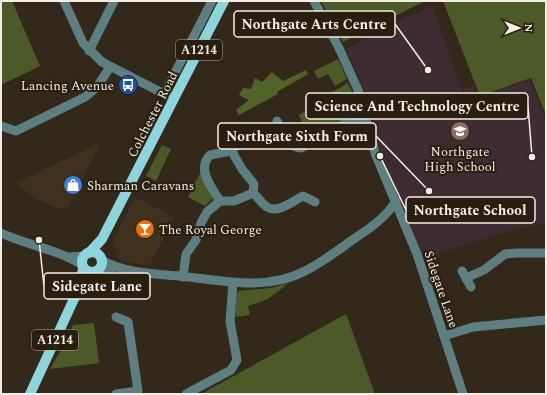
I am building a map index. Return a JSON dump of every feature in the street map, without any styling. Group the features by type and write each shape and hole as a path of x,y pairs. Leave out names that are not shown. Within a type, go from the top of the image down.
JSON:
{"main road":[{"name":"Colchester Road","path":"85,260 102,239 224,1"},
{"name":"Colchester Road","path":"101,259 102,239"},
{"path":"96,253 101,259 101,266 95,272 88,272 85,260 96,253"},
{"name":"A1214","path":"30,394 80,286 85,260"},
{"name":"A1214","path":"80,286 95,272"}],"street":[{"path":"64,1 83,44 89,50 110,68 174,99"},
{"path":"89,50 114,1"},
{"name":"Colchester Road","path":"164,94 212,1"},
{"name":"Sidegate Lane","path":"314,1 353,78 362,101 375,153 396,201 425,277 463,394"},
{"path":"1,126 16,131 74,103 96,87 110,68"},
{"path":"276,121 290,145 301,148 348,122 365,116"},
{"path":"220,201 204,173 204,165 210,156 234,148 242,169 254,184 254,193 265,206 273,209 280,208 303,196 305,187"},
{"path":"183,277 186,254 198,236 203,217 209,209 220,201 234,201 254,193"},
{"path":"303,196 314,202"},
{"path":"101,259 117,267 154,274 233,283 265,282 304,272 379,221 396,201"},
{"path":"379,221 401,214"},
{"path":"1,233 32,246 67,257 85,260"},
{"path":"472,288 464,274 484,270 505,254 546,254"},
{"path":"95,272 117,267"},
{"path":"186,394 231,370 236,363 237,355 230,321 233,283"},
{"path":"116,317 128,322 138,392 116,394"},
{"path":"444,336 478,326 546,320"}],"shaded area":[{"name":"Northgate High School","path":"433,6 462,91 473,85 479,98 530,80 546,122 546,222 522,229 521,227 424,258 381,154 365,91 346,49 394,23"},
{"path":"100,143 69,206 64,207 63,210 40,201 15,183"},
{"path":"135,197 175,217 149,266 119,260 114,246 113,241"}],"green space":[{"path":"1,1 12,1 40,66 1,85"},
{"path":"321,1 425,1 343,42"},
{"path":"443,1 546,1 546,115 531,78 480,96"},
{"path":"338,59 347,79 335,86 328,74 318,79 314,71"},
{"path":"306,70 308,74 277,92 278,94 239,115 236,110 249,100 239,95 243,88 251,89 255,78 262,82 272,72 283,81"},
{"path":"348,83 354,95 357,108 354,115 309,137 299,115 320,102 324,110 333,105 327,95"},
{"path":"162,145 171,149 156,181 146,176"},
{"path":"201,171 213,198 205,206 188,197"},
{"path":"289,283 268,299 248,306 250,315 235,317 236,296 238,291 271,288"},
{"path":"346,314 375,394 201,394"},
{"path":"94,323 99,363 50,369 66,342 73,325"}],"place":[{"name":"Northgate Arts Centre","path":"428,70"},
{"name":"Lancing Avenue","path":"128,85"},
{"name":"Northgate High School","path":"460,131"},
{"name":"Northgate School","path":"380,156"},
{"name":"Science And Technology Centre","path":"532,157"},
{"name":"Sharman Caravans","path":"73,185"},
{"name":"Northgate Sixth Form","path":"429,191"},
{"name":"The Royal George","path":"145,229"},
{"name":"Sidegate Lane","path":"39,240"}]}
